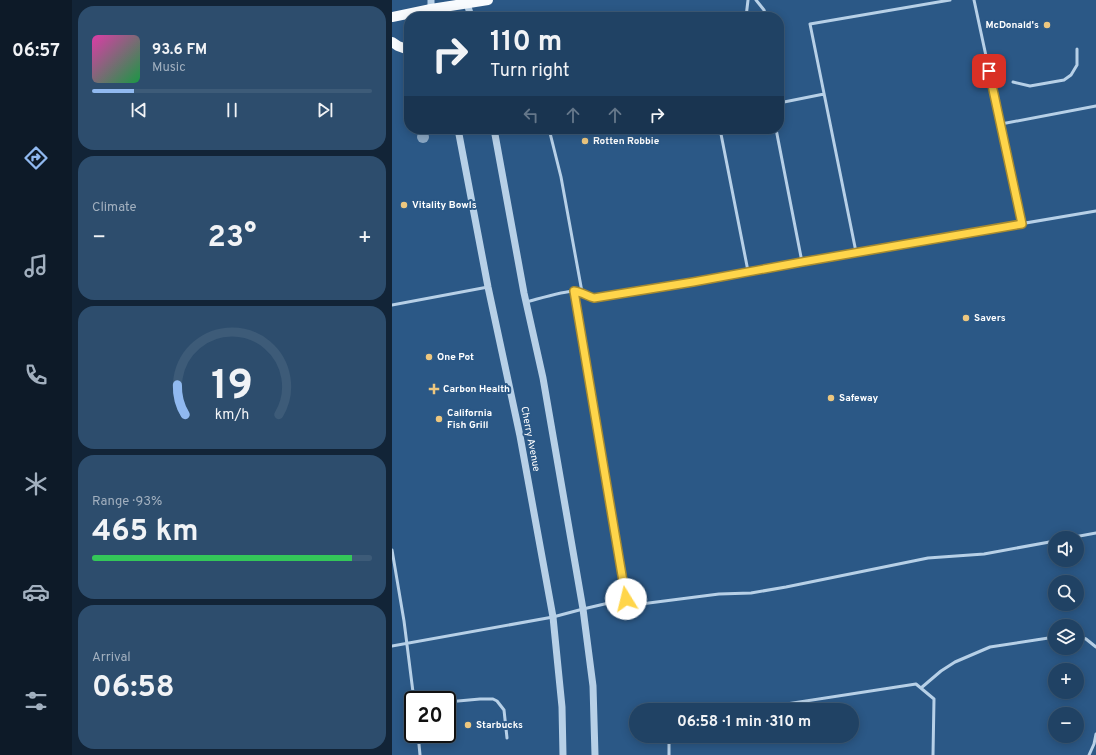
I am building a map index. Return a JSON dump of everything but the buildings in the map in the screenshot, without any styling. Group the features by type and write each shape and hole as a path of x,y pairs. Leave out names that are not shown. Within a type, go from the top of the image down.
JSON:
{"main road":[{"path":"416,12 466,2 488,0"},
{"path":"392,17 404,15"},
{"path":"392,42 404,48"}],"street":[{"path":"466,2 469,12"},
{"name":"Cherry Avenue","path":"459,134 488,286 520,436 553,618 562,707 563,755"},
{"path":"495,134 526,302 542,378 583,609 593,686 595,755"}],"lane":[{"path":"747,12 748,0"},
{"path":"756,0 765,12"},
{"path":"856,252 810,24 950,0"},
{"path":"974,0 1022,224"},
{"path":"1013,82 1030,86 1064,80 1071,75 1077,65 1077,49"},
{"path":"784,102 824,94"},
{"path":"1001,124 1096,106"},
{"path":"550,134 561,177 582,292"},
{"path":"721,134 748,271"},
{"path":"777,134 802,262"},
{"path":"526,302 551,295 574,291 582,292 594,298 1096,211"},
{"path":"392,305 488,286"},
{"path":"574,291 626,599"},
{"path":"1084,535 1096,533"},
{"path":"392,646 553,618 626,599 641,604 719,594 751,593 928,558 984,554 1048,542"},
{"path":"392,550 407,643 413,691"},
{"path":"921,688 941,671 955,662 990,648 1048,638"},
{"path":"1084,638 1096,647"},
{"path":"792,703 916,684 934,699 932,755"},
{"path":"456,701 480,699 493,699 497,701 504,710 507,738"},
{"path":"1089,755 1094,744 1096,734"},
{"path":"419,743 420,755"},
{"path":"669,743 669,755"}],"place":[{"name":"McDonald's","path":"1047,25"},
{"name":"Rotten Robbie","path":"585,141"},
{"name":"Vitality Bowls","path":"404,205"},
{"name":"Savers","path":"966,318"},
{"name":"One Pot","path":"429,357"},
{"name":"Carbon Health","path":"434,389"},
{"name":"Safeway","path":"831,398"},
{"name":"California Fish Grill","path":"439,419"},
{"name":"Starbucks","path":"468,725"}],"route":[{"path":"626,599 595,408 574,291 582,292 594,298 1022,224 989,71"}]}
